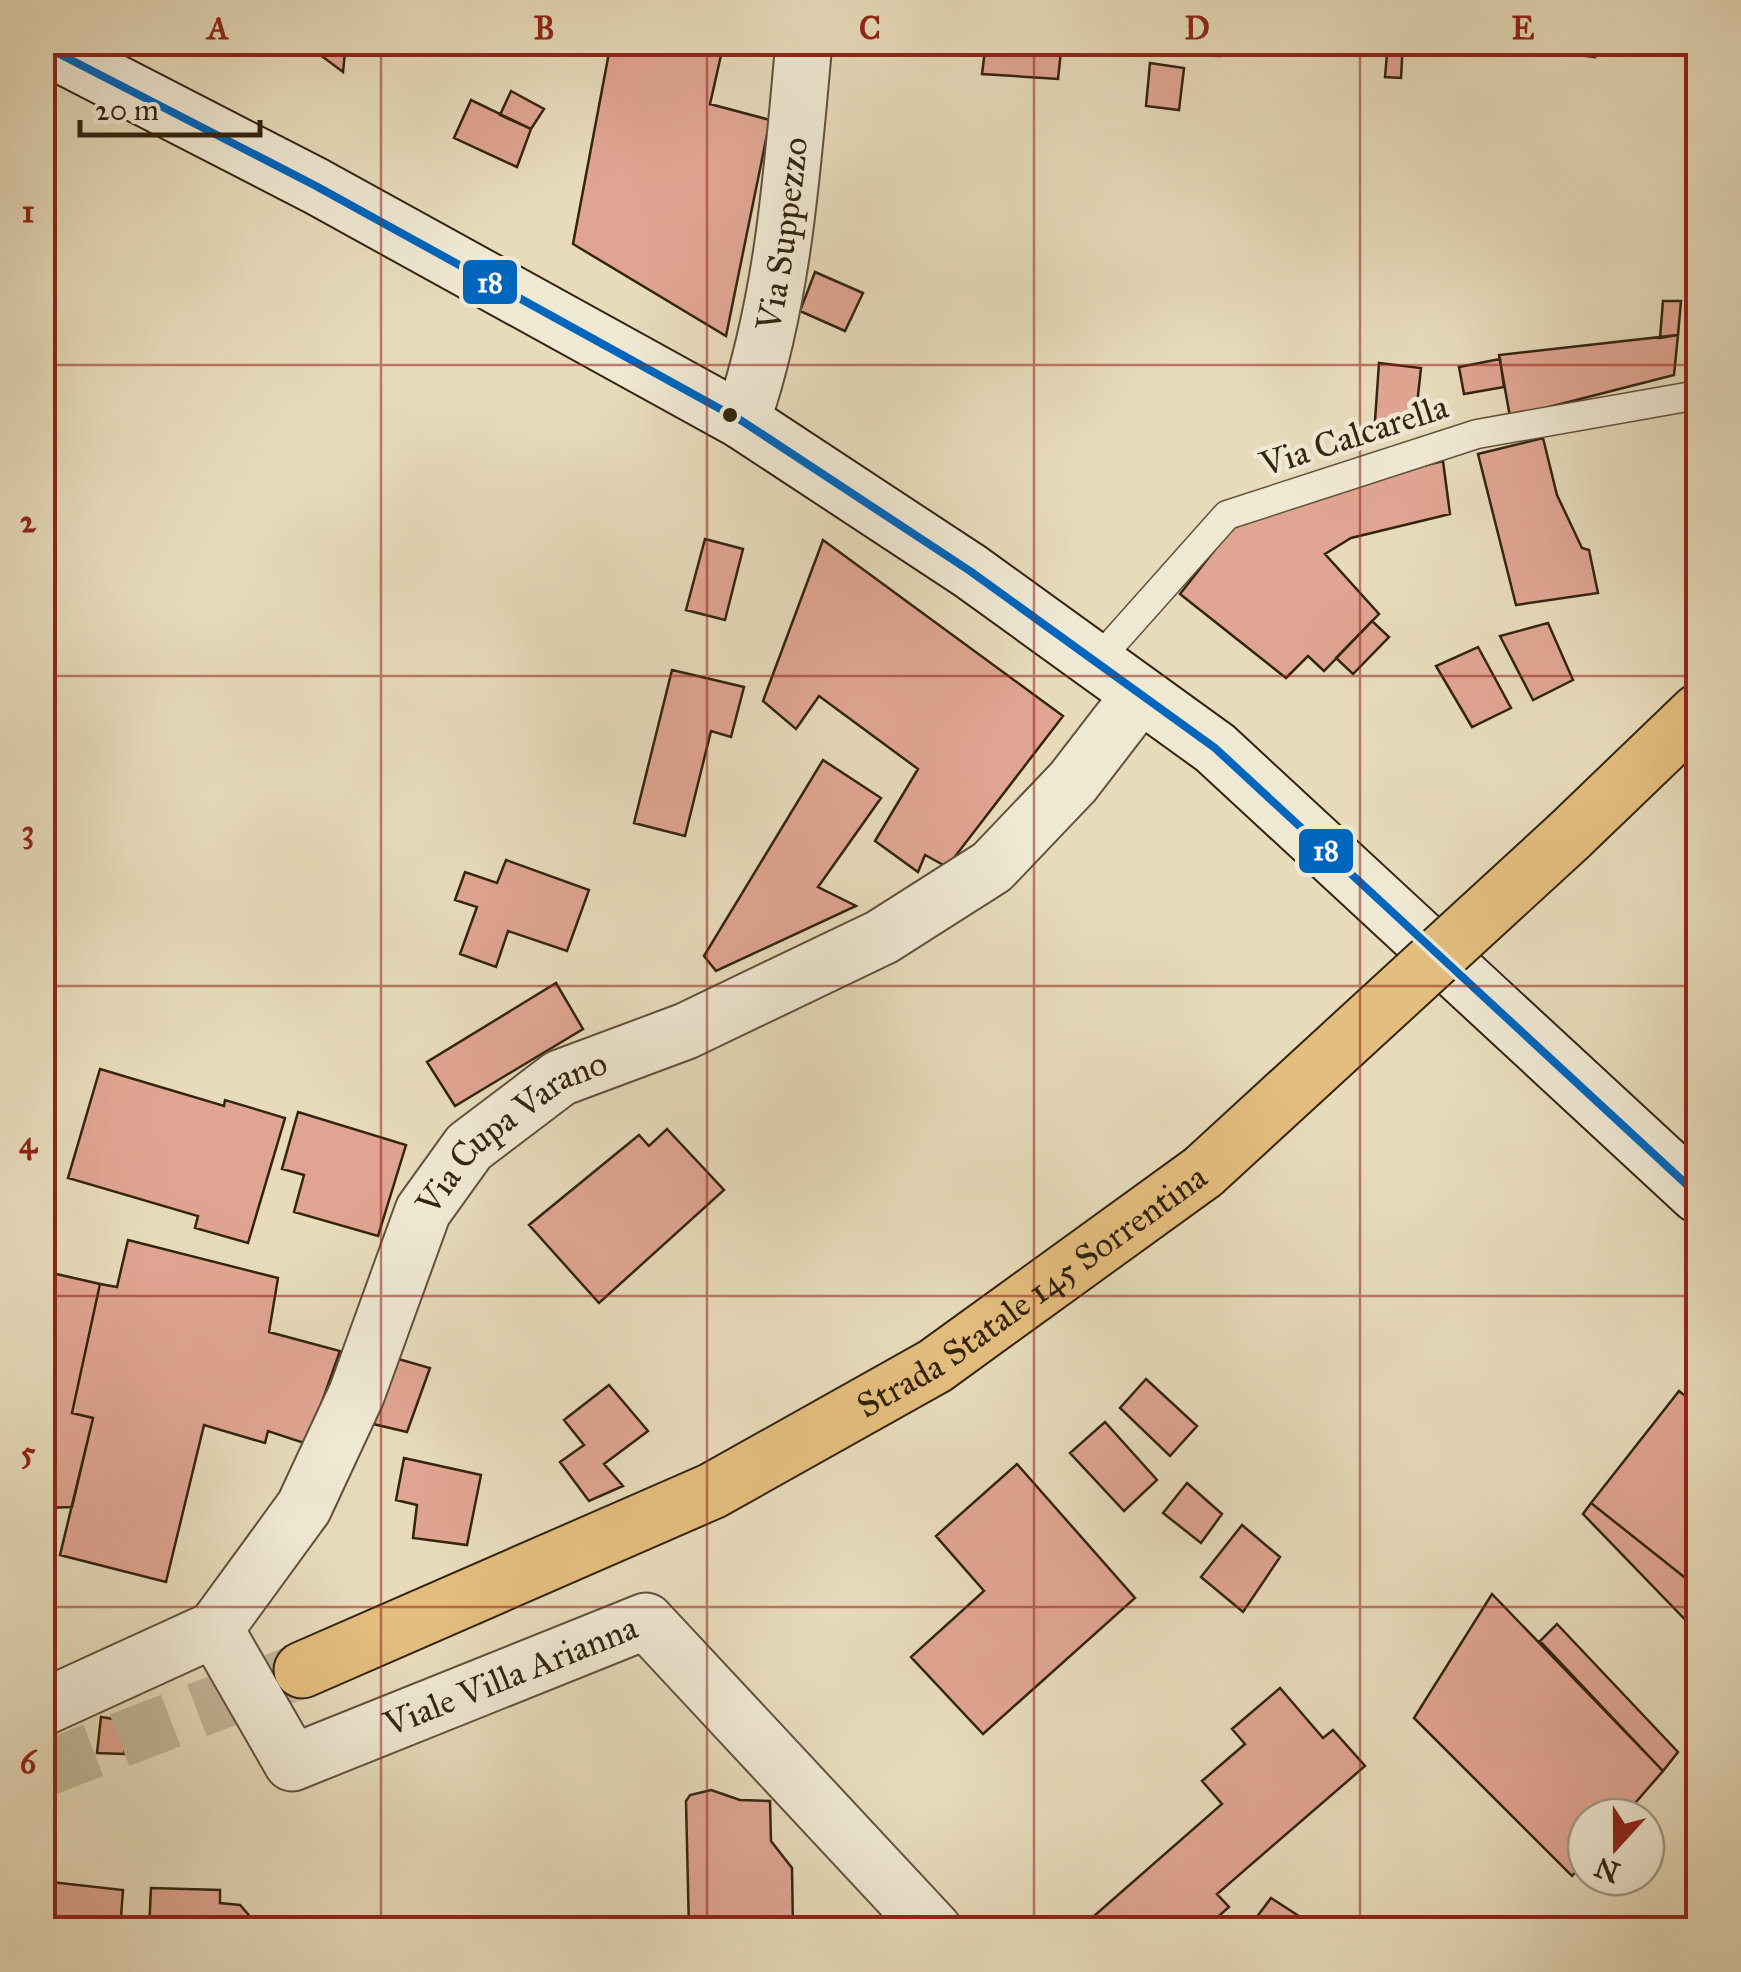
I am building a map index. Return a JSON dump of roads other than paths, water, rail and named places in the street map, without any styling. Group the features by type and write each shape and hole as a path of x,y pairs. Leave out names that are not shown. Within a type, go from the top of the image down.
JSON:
{"highway":[{"name":"Strada Statale 145 Sorrentina","path":"302,1670 712,1491 935,1366 1203,1172 1570,836 1698,712"}],"street":[{"name":"Via Suppezzo","path":"742,420 766,352 785,255 804,42"},
{"path":"42,46 316,186 742,420 970,571 1215,748 1698,1195"},
{"name":"Via Cupa Varano","path":"42,1708 215,1630 304,1507 357,1393 422,1211 469,1147 560,1078 686,1031 882,938 992,867 1073,782 1140,695"},
{"name":"Viale Villa Arianna","path":"215,1630 292,1763 646,1621 934,1930"}],"lane":[{"name":"Via Calcarella","path":"1096,662 1227,515 1476,434 1698,396"}],"tunnel":[{"path":"42,1770 292,1674"}]}
